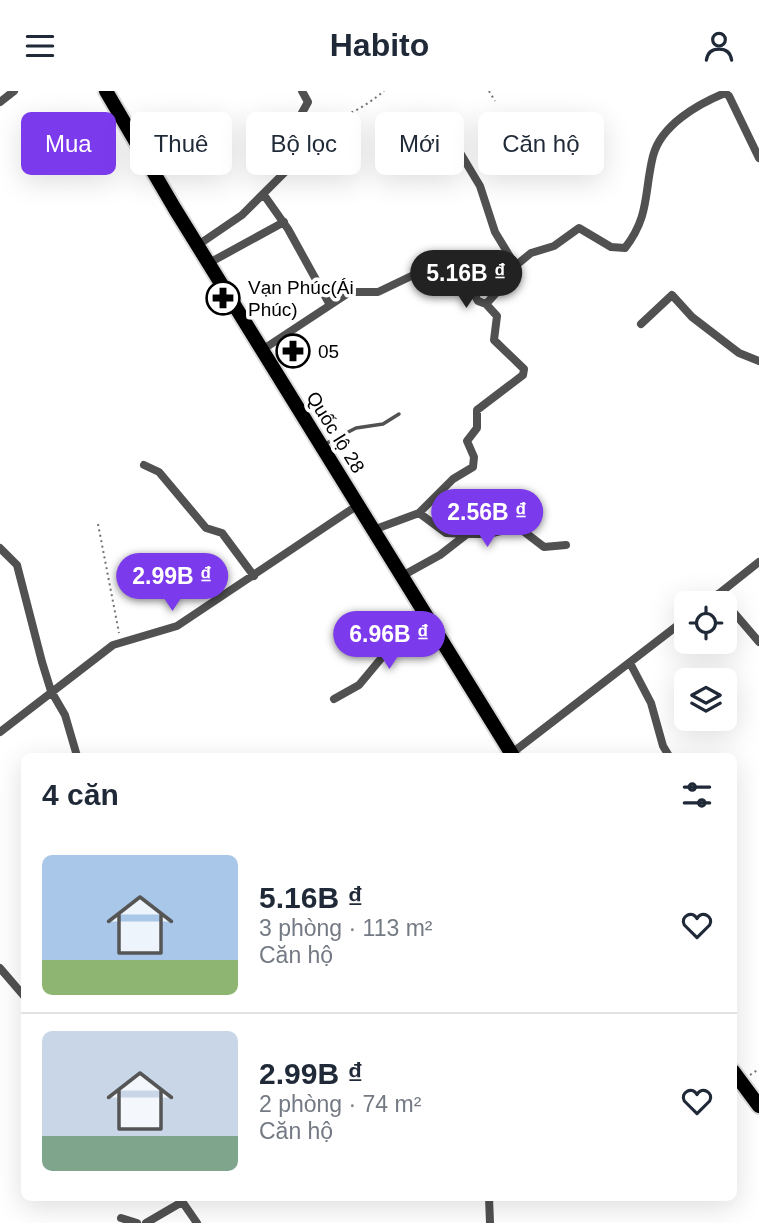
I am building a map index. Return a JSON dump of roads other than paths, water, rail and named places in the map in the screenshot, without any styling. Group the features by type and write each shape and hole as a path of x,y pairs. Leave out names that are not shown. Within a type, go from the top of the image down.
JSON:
{"highway":[{"name":"Quốc lộ 28","path":"106,91 262,350 512,753"},
{"path":"737,1076 759,1106"}],"street":[{"path":"0,101 14,91"},
{"path":"198,245 236,221 291,165 292,131 308,102 302,91"},
{"path":"486,304 508,280 514,267 531,253 554,246 579,228 611,247 625,248 648,203 654,153 687,111 725,93 729,96 759,158"},
{"path":"464,159 480,186 495,232 514,267"},
{"path":"264,195 284,222 330,305"},
{"path":"209,263 284,222"},
{"path":"262,350 354,291 375,292 387,288 449,258 456,262 478,301 486,304 497,316 494,339 524,369 523,375 477,410 477,428 467,441 474,457 473,467 453,479 419,513 373,530"},
{"path":"641,324 671,295 692,317 739,353 759,361"},
{"path":"144,465 159,472 206,528 222,533 254,576"},
{"path":"0,732 51,691 120,643 177,627 358,505"},
{"path":"419,513 446,533 488,534 518,527 544,547 566,545"},
{"path":"402,576 440,555 467,534"},
{"path":"0,548 16,565 51,691 65,715 76,753"},
{"path":"722,591 759,562"},
{"path":"334,699 359,685 399,637 425,614"},
{"path":"737,616 759,642"},
{"path":"516,753 674,628"},
{"path":"630,663 651,703 667,753"},
{"path":"0,968 21,992"},
{"path":"146,1223 178,1201"},
{"path":"182,1201 197,1223"},
{"path":"489,1201 490,1223"},
{"path":"121,1218 137,1223"}],"lane":[{"path":"321,446 356,428 383,423 399,414"}],"place":[{"name":"Vạn Phúc(Ái Phúc)","path":"223,298"},
{"name":"05","path":"293,351"}]}
